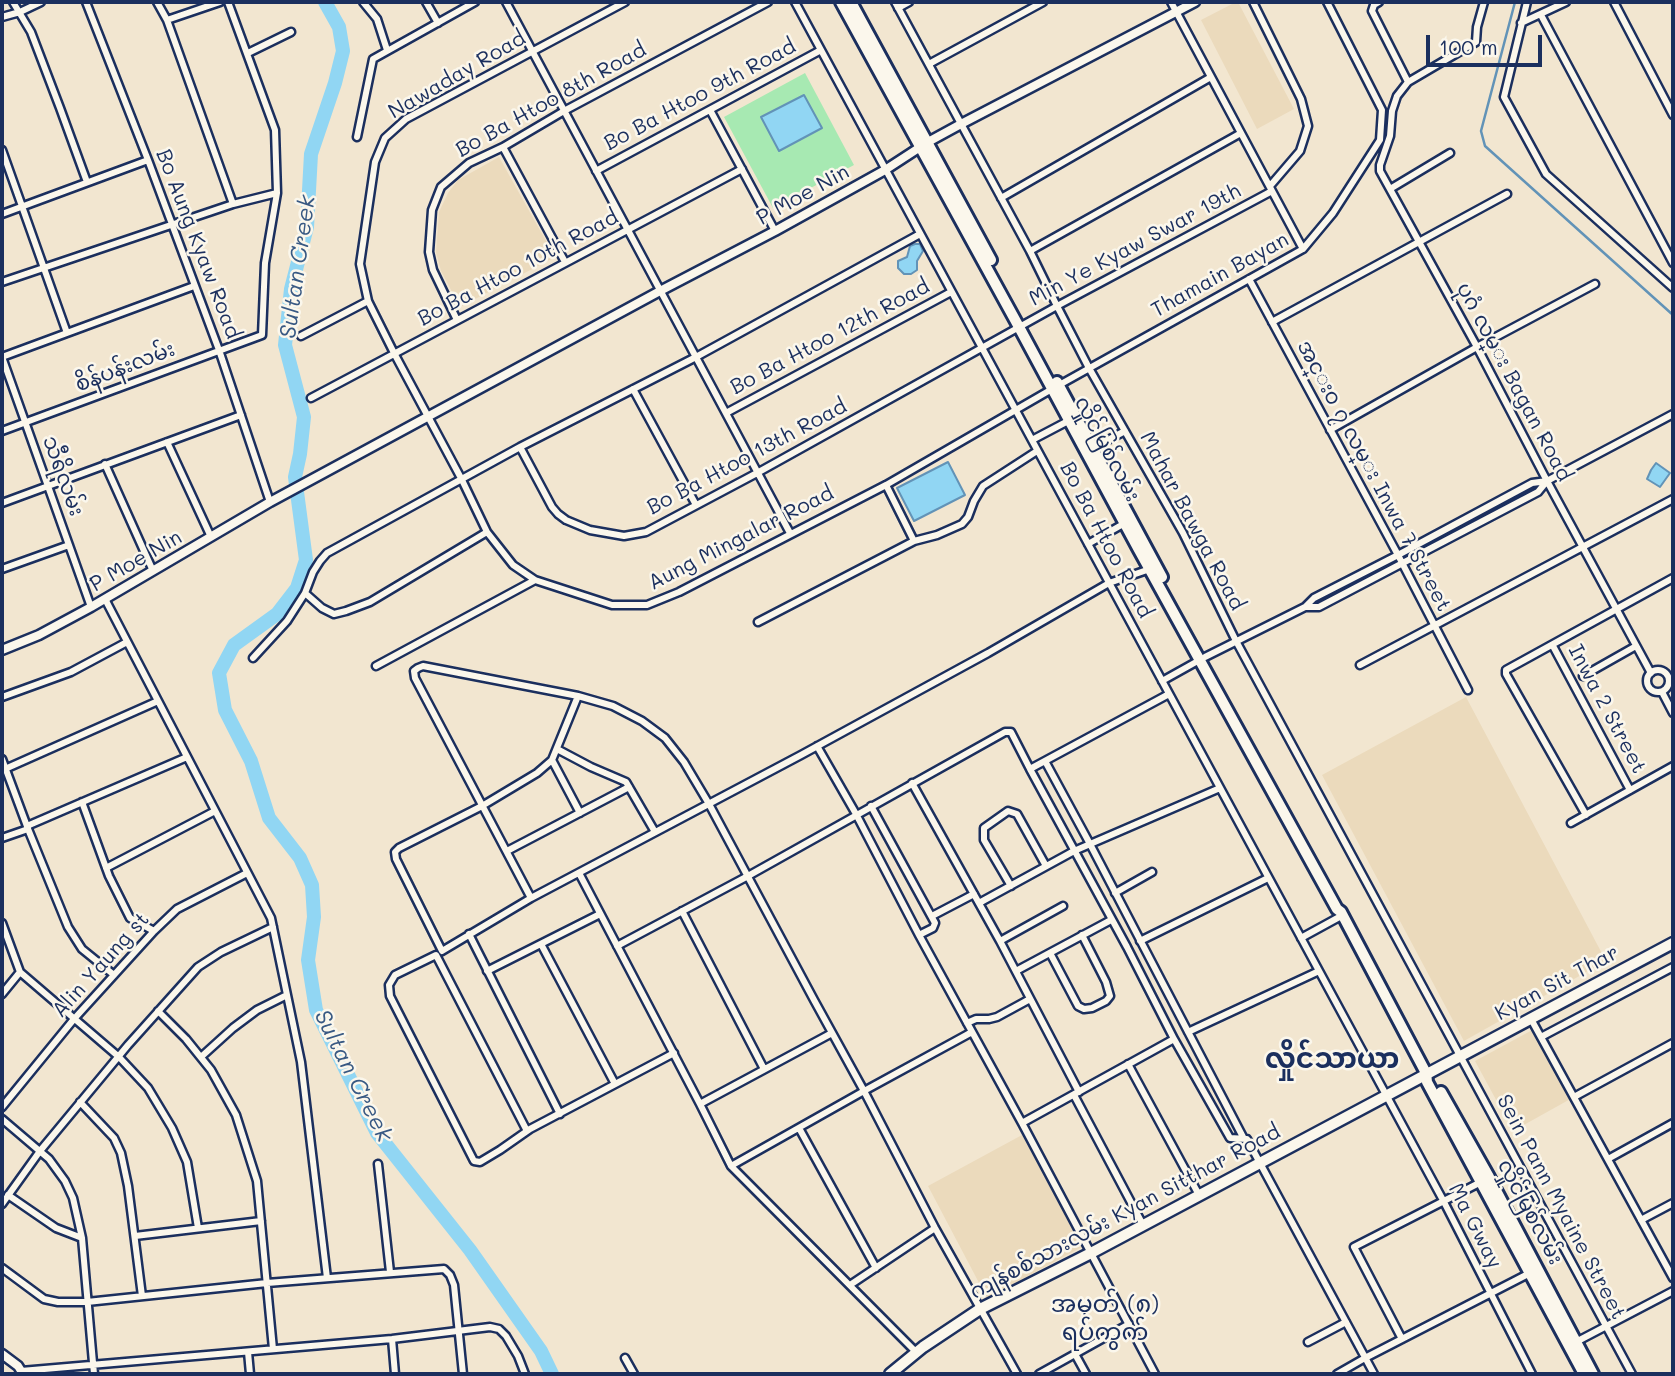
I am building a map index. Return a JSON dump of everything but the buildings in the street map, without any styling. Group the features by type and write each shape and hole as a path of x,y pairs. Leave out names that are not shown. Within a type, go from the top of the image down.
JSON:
{"main road":[{"name":"လှိုင်မြစ်လမ်း","path":"841,2 924,145"},
{"name":"လှိုင်မြစ်လမ်း","path":"851,2 1019,327 1056,387 1125,523 1153,568"},
{"name":"လှိုင်မြစ်လမ်း","path":"1073,419 1093,448 1153,568 1342,907 1342,913 1426,1073 1427,1082 1593,1374"},
{"name":"Kyan Sit Thar","path":"1426,1073 1673,943"},
{"name":"ကျန်စစ်သားလမ်း Kyan Sitthar Road","path":"890,1374 916,1352 981,1309 1426,1073"},
{"name":"လှိုင်မြစ်လမ်း","path":"1573,1343 1584,1374"}],"street":[{"path":"13,2 31,32 86,182"},
{"path":"2,17 40,2"},
{"name":"Bo Aung Kyaw Road","path":"86,2 219,350 270,502"},
{"path":"157,2 167,20 233,204"},
{"path":"167,20 220,2"},
{"path":"2,282 171,224 277,193 275,130 228,2"},
{"path":"363,2 377,19 387,50"},
{"path":"426,2 438,23"},
{"path":"357,137 373,59 475,2"},
{"path":"506,2 790,533"},
{"name":"Nawaday Road","path":"428,417 368,301 360,264 375,162 385,138 406,119 625,2"},
{"name":"Bo Ba Htoo 8th Road","path":"457,320 433,270 429,252 432,211 441,187 469,163 768,2"},
{"name":"Bo Ba Htoo Road","path":"794,2 1386,1095"},
{"path":"897,5 909,2"},
{"path":"929,64 1043,2"},
{"path":"1171,2 1303,249"},
{"name":"P Moe Nin","path":"2,650 39,635 92,607 270,502 775,231 961,124 1195,2"},
{"name":"Min Ye Kyaw Swar 19th","path":"1019,327 1271,189 1300,151 1308,127 1301,99 1253,2"},
{"name":"Thamain Bayan","path":"1016,411 1303,249 1333,213 1380,140 1382,110 1327,2"},
{"path":"1379,2 1371,11 1408,82 1476,42 1484,2"},
{"path":"1527,2 1504,97 1546,174 1672,285"},
{"path":"1521,23 1566,2"},
{"path":"1614,2 1673,115"},
{"name":"Mahar Bawga Road","path":"897,5 1030,251 1089,368 1183,533 1236,641 1460,1056"},
{"path":"1541,15 1673,263"},
{"path":"248,53 291,32"},
{"name":"Bo Ba Htoo 9th Road","path":"596,171 821,50"},
{"path":"1000,198 1211,77"},
{"name":"ပုဂံ လမ္း Bagan Road","path":"1408,82 1396,96 1390,136 1380,171 1651,673"},
{"path":"710,110 775,231"},
{"path":"1030,251 1241,133"},
{"path":"503,147 565,262"},
{"path":"2,150 67,333"},
{"path":"1390,189 1450,153"},
{"path":"2,214 148,160"},
{"name":"Bo Ba Htoo 10th Road","path":"311,398 742,169"},
{"name":"စိန်ပန်းလမ်း","path":"2,431 219,350 261,337 265,263 277,193"},
{"path":"1272,322 1507,194"},
{"path":"253,658 287,621 305,593 313,572 327,553 520,447 696,357 920,234"},
{"name":"အင္းဝ ၇ လမ္း Inwa 7 Street","path":"1249,279 1468,690"},
{"path":"1330,430 1595,284"},
{"path":"2,357 194,286"},
{"name":"Bo Ba Htoo 12th Road","path":"726,414 951,292"},
{"path":"301,336 368,301"},
{"name":"Bo Ba Htoo 13th Road","path":"520,447 552,507 566,520 590,530 624,536 646,532 1019,327"},
{"name":"သီရိလမ်း","path":"2,357 92,607"},
{"path":"633,389 696,505"},
{"name":"Aung Mingalar Road","path":"428,417 487,532 513,565 535,580 612,605 647,606 886,485 1016,411"},
{"path":"2,503 241,415"},
{"path":"1161,681 1305,607 1319,607 1399,559 1538,492 1546,481 1671,415 1673,426"},
{"path":"1032,440 1073,419"},
{"path":"1093,448 1125,430"},
{"path":"167,442 211,537"},
{"path":"758,622 914,541 962,524 983,486 1037,451"},
{"path":"105,464 153,571"},
{"path":"886,485 914,541"},
{"path":"1360,665 1673,499"},
{"path":"1088,544 1125,523"},
{"path":"305,593 322,608 334,614 370,603 487,532"},
{"path":"2,569 69,545"},
{"path":"674,1053 527,1131 480,1162 474,1161 390,996 389,985 394,975 439,953 531,898 988,653 1109,583 1153,568"},
{"path":"1586,815 1506,670 1673,578"},
{"path":"376,666 535,580"},
{"path":"105,599 271,918 301,1062 327,1278"},
{"path":"2,697 71,672 127,642"},
{"name":"Inwa 2 Street","path":"1553,646 1630,790"},
{"path":"1583,676 1636,646"},
{"path":"531,898 415,678 414,671 418,668 424,666 578,696 613,706 642,721 664,738 684,762 709,804 935,1228 1017,1374"},
{"path":"1659,670 1671,675 1668,687 1662,692 1654,692 1648,687 1647,679 1651,673 1659,670"},
{"path":"1662,692 1673,713"},
{"path":"1030,769 1169,694"},
{"path":"527,1131 439,953 399,867 395,852 482,806 552,761 578,696"},
{"path":"5,769 158,701"},
{"path":"617,946 1005,732 1011,732 1174,1039 1230,1138 1244,1138"},
{"path":"817,746 1023,1123 1155,1374"},
{"path":"557,749 626,782 655,832"},
{"path":"2,838 187,757"},
{"path":"2,759 68,927 82,949 114,975"},
{"path":"552,761 580,813"},
{"path":"1045,761 1244,1138 1261,1162 1374,1374"},
{"path":"1571,823 1673,766"},
{"path":"912,783 1016,971 1143,1225"},
{"path":"507,851 629,787"},
{"path":"979,903 1074,851 1220,788"},
{"path":"82,802 106,868 130,918 154,931"},
{"path":"871,806 932,916 935,926 919,935"},
{"path":"106,868 215,811"},
{"path":"1011,886 984,840 984,828 1008,811 1017,814 1046,866"},
{"path":"1115,892 1152,872"},
{"name":"Alin Yaung st","path":"2,1107 74,1020 177,909 247,873"},
{"path":"579,873 731,1166 916,1352"},
{"path":"1140,941 1268,878"},
{"path":"932,916 974,894"},
{"path":"1000,941 1063,906"},
{"path":"682,912 764,1069"},
{"path":"1301,938 1342,913"},
{"path":"487,971 600,914"},
{"path":"1016,971 1111,920"},
{"path":"2,923 20,972 118,1057 148,1088 172,1128 187,1161 198,1228"},
{"path":"2,1204 80,1102 198,967 221,952 273,926"},
{"path":"469,934 560,1114"},
{"path":"1050,953 1078,1006 1084,1009 1092,1008 1106,1001 1110,996 1106,982 1082,935"},
{"path":"541,944 615,1084"},
{"path":"1541,1037 1673,967"},
{"path":"1188,1032 1319,971"},
{"path":"2,994 20,972"},
{"path":"201,1057 257,1010 287,995"},
{"path":"967,1023 976,1019 997,1017 1030,999"},
{"path":"158,1011 186,1038 211,1070 236,1115 257,1181 273,1349"},
{"path":"1531,1019 1673,1278"},
{"path":"731,1166 972,1032"},
{"path":"701,1104 832,1033"},
{"path":"1023,1123 1174,1039"},
{"path":"1574,1097 1673,1043"},
{"name":"Sein Pann Myaine Street","path":"1460,1056 1632,1374"},
{"path":"1128,1064 1199,1195"},
{"name":"Ma Gway","path":"1386,1095 1532,1374"},
{"path":"80,1102 114,1138 121,1153 128,1186 142,1296"},
{"path":"2,1119 49,1159 73,1198 82,1238 94,1374"},
{"path":"1608,1159 1673,1123"},
{"path":"799,1128 876,1268"},
{"path":"379,1164 390,1272"},
{"path":"1402,1339 1354,1247 1485,1180"},
{"path":"8,1195 56,1228 82,1238"},
{"path":"1641,1220 1673,1203"},
{"path":"135,1236 261,1222"},
{"path":"850,1285 935,1228"},
{"path":"2,1268 44,1299 58,1302 87,1302 267,1283 444,1269 454,1285 463,1374"},
{"path":"1337,1374 1534,1271"},
{"path":"1573,1343 1673,1291"},
{"path":"1308,1342 1346,1322"},
{"path":"1039,1374 1129,1324"},
{"path":"2,1354 22,1372 93,1363 392,1339 489,1327 499,1329 506,1336 525,1374"},
{"path":"392,1339 395,1374"},
{"path":"248,1352 250,1374"},
{"path":"1075,1354 1086,1374"},
{"path":"625,1359 634,1374"}],"shaded area":[{"path":"1236,2 1294,109 1257,129 1201,20"},
{"path":"499,157 555,257 460,307 441,271 436,252 439,212 458,180"},
{"path":"1466,697 1606,961 1464,1041 1322,775"},
{"path":"1536,1028 1574,1097 1513,1131 1475,1061"},
{"path":"1022,1135 1082,1247 987,1298 928,1186"}],"green space":[{"path":"805,73 854,165 773,208 724,117"}],"water":[{"path":"804,95 822,128 779,151 761,117"},
{"path":"920,244 923,251 917,261 917,270 904,274 898,268 898,261 907,257 910,246"},
{"path":"948,462 965,495 914,521 897,488"},
{"path":"1656,463 1670,473 1660,487 1647,479"}],"waterway":[{"name":"Sultan Creek","path":"325,2 339,27 343,51 311,154 307,227 291,289 285,345 304,417 295,477 306,560 297,588 277,614 234,645 219,673 225,710 251,761 269,818 300,858 312,885 314,917 308,960 316,1010 377,1133 470,1250 541,1351 552,1374"},
{"path":"1515,2 1481,131 1485,146 1673,315"}],"district":[{"name":"လှိုင်သာယာ","path":"1332,1059"},
{"name":"အမှတ် (၈) ရပ်ကွက်","path":"1105,1319"}]}
